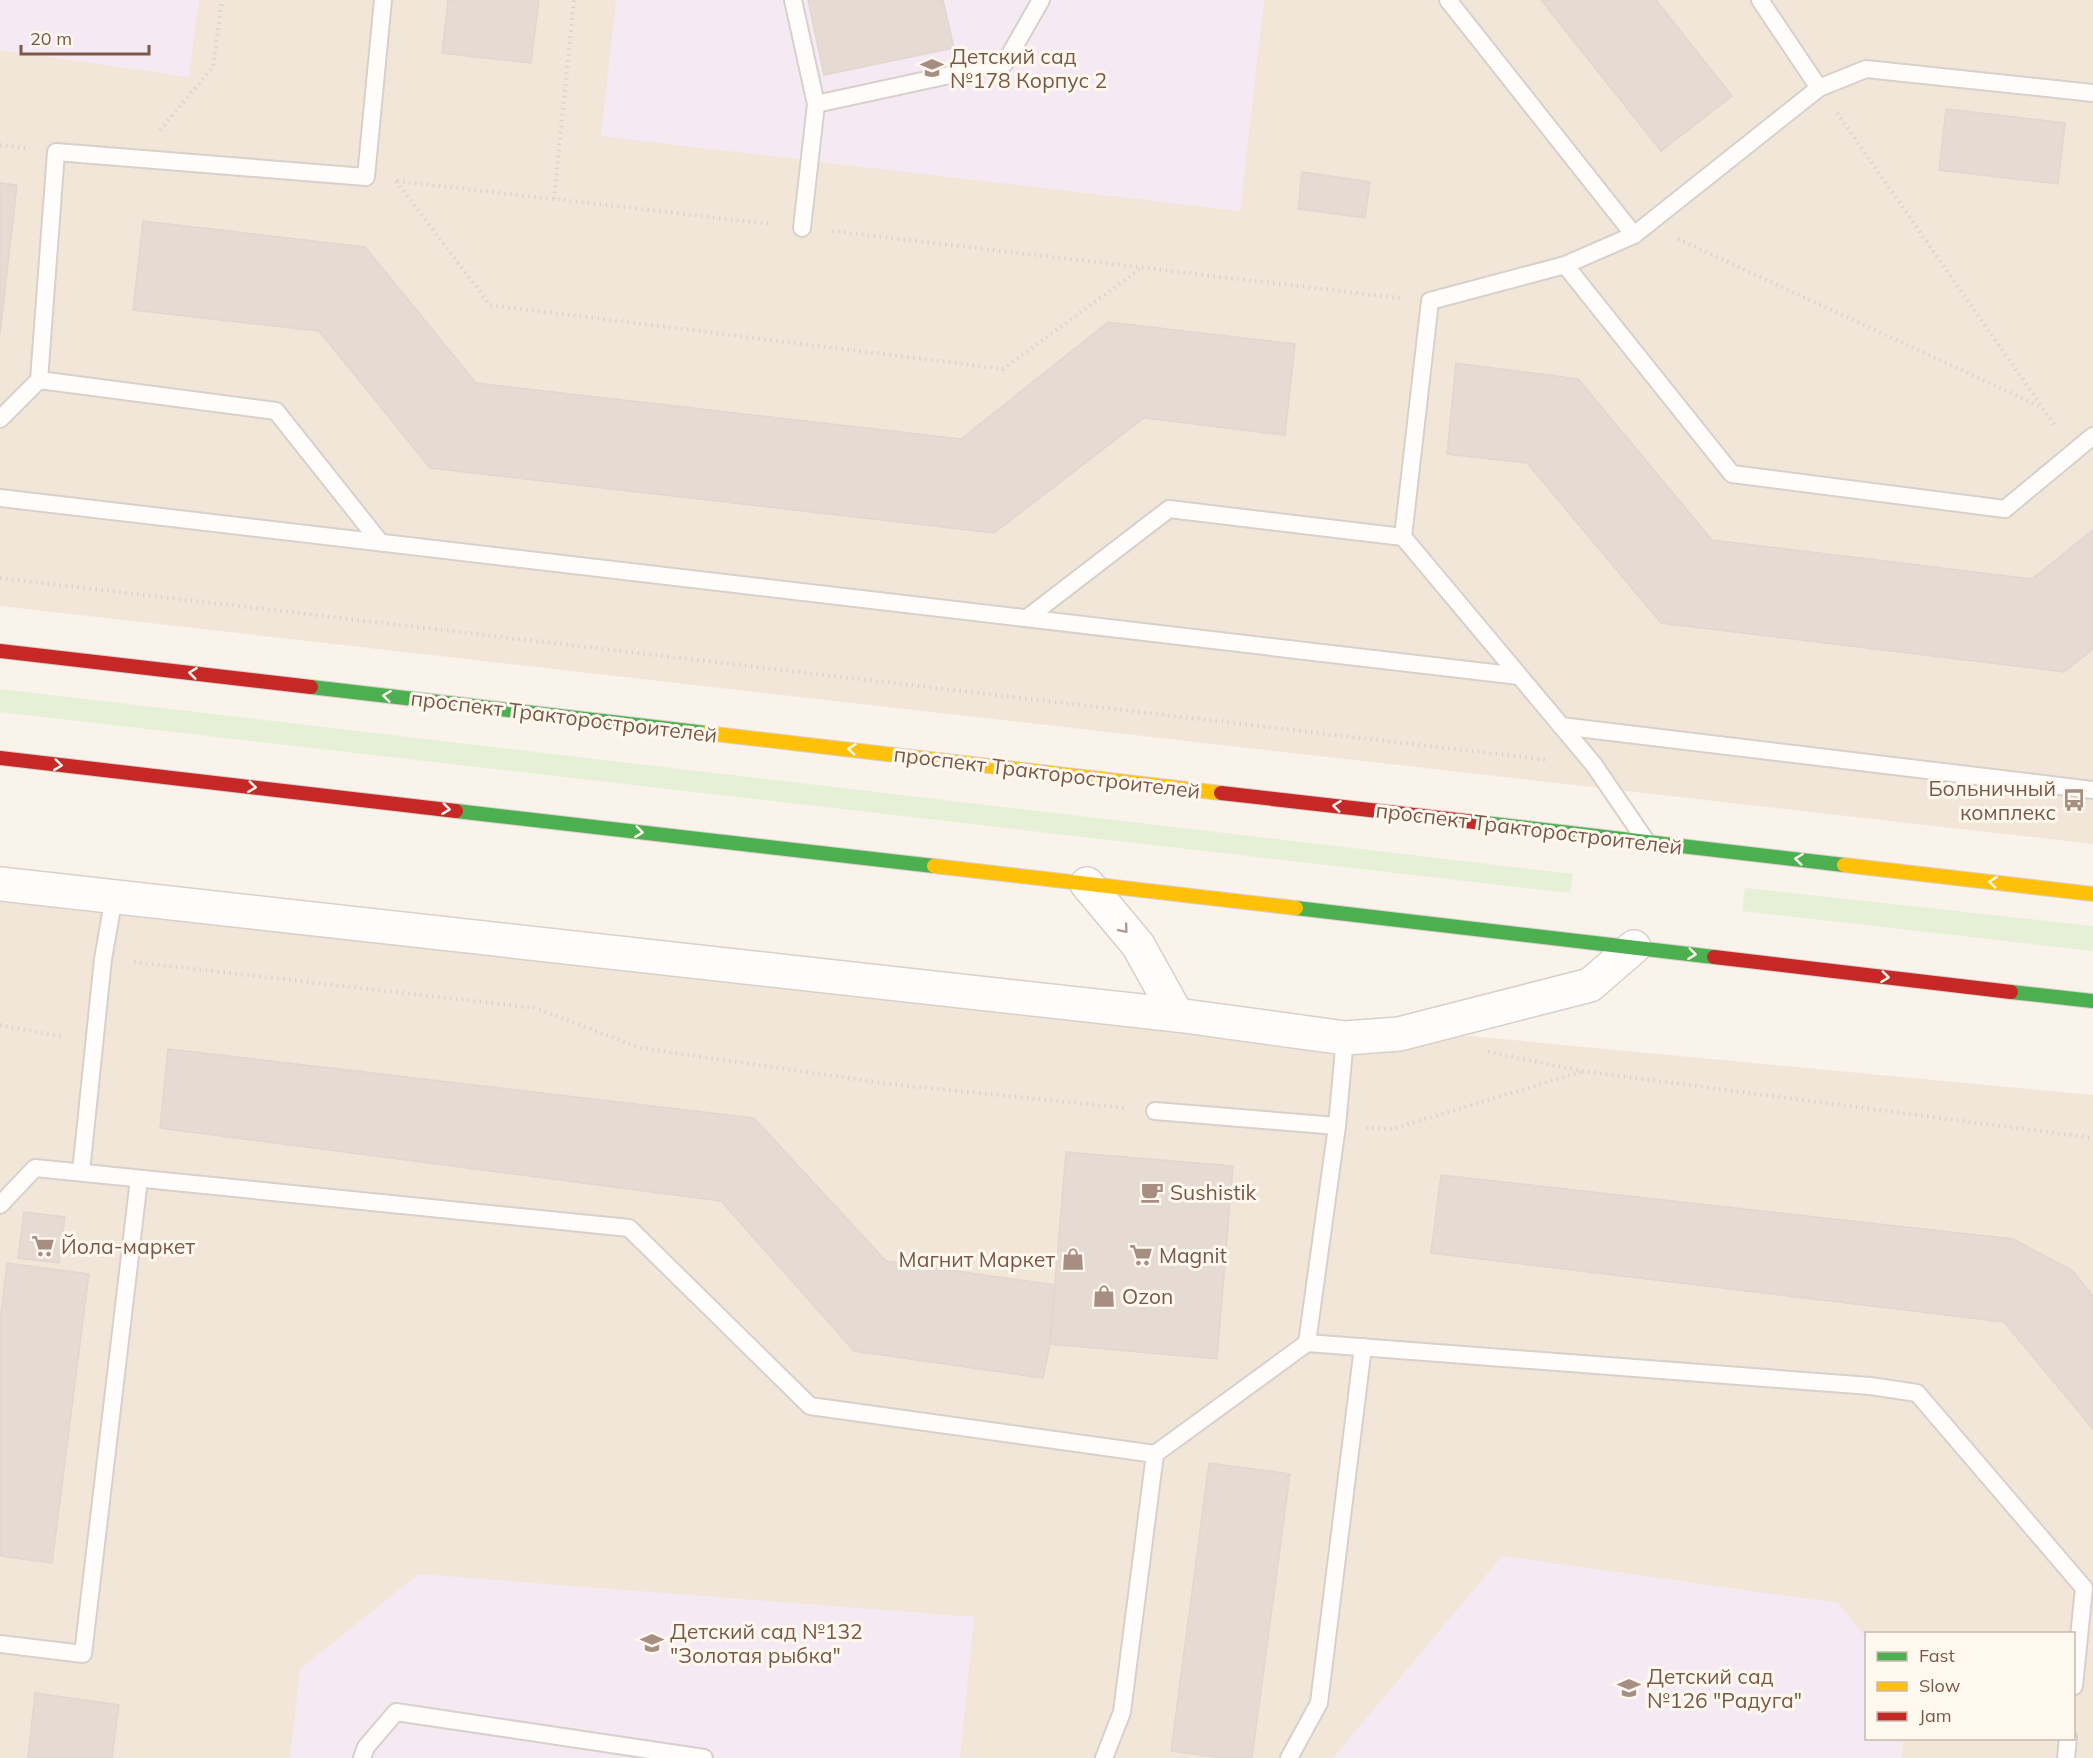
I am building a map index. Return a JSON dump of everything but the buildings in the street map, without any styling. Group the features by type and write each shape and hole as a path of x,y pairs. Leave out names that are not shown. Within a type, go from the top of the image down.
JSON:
{"main road":[{"name":"проспект Тракторостроителей","path":"0,651 2093,894"},
{"path":"0,758 2093,1001"}],"street":[{"path":"0,884 1177,1016 1345,1038 1399,1034 1590,985 1634,947"},
{"path":"1087,884 1138,945 1177,1016"},
{"path":"2051,889 2093,886"}],"lane":[{"path":"0,418 39,380 56,152 366,177 382,0"},
{"path":"793,0 816,104 802,228"},
{"path":"816,104 1005,63 1041,0"},
{"path":"1448,0 1641,230"},
{"path":"1760,0 1819,88"},
{"path":"1403,537 1430,301 1565,266 1641,230 1819,88 1866,69 2093,93"},
{"path":"1565,266 1732,474 2005,508 2093,436"},
{"path":"39,380 276,411 380,542"},
{"path":"0,498 1519,676"},
{"path":"1027,618 1169,509 1403,537 1594,765 1646,841"},
{"path":"1561,726 2093,790"},
{"path":"81,1172 103,959 114,897"},
{"path":"1306,1343 1337,1126 1345,1038"},
{"path":"1155,1111 1337,1126"},
{"path":"0,1204 35,1168 629,1228 810,1406 1155,1454 1306,1343 1870,1386 1917,1393 2084,1588 2075,1668"},
{"path":"0,1644 83,1654 139,1179"},
{"path":"1289,1758 1319,1703 1363,1347"},
{"path":"1104,1758 1122,1712 1155,1454"},
{"path":"362,1758 366,1747 396,1712 704,1758"},
{"path":"2066,1758 2068,1740"}],"path":[{"path":"136,158 213,67 222,0"},
{"path":"554,199 574,0"},
{"path":"1819,88 2040,406 2075,450"},
{"path":"366,177 1430,301"},
{"path":"396,181 490,305 1002,369 1142,267"},
{"path":"1641,230 2040,406"},
{"path":"0,578 1594,765"},
{"path":"103,959 535,1008 641,1048 890,1084 1155,1111"},
{"path":"0,1026 95,1042"},
{"path":"1479,1050 1582,1071 2093,1138"},
{"path":"1337,1126 1392,1129 1582,1071"}],"shaded area":[{"path":"0,0 2093,0 2093,844 0,606"},
{"path":"0,0 199,0 189,77 0,50"},
{"name":"Детский сад №178 Корпус 2","path":"616,0 1264,0 1240,211 601,136"},
{"path":"0,897 2093,1095 2093,1758 0,1758"},
{"name":"Детский сад №126 \"Радуга\"","path":"1502,1556 1838,1603 1865,1637 1865,1740 1903,1740 1902,1758 1333,1758"},
{"name":"Детский сад №132 \"Золотая рыбка\"","path":"419,1574 974,1617 960,1758 290,1758 300,1669"}],"green space":[{"path":"0,689 1573,874 1570,893 0,712"},
{"path":"1745,888 2093,926 2093,951 1742,911"}],"traffic: fast":[{"path":"311,687 706,733"},
{"path":"456,811 934,866"},
{"path":"1484,823 1844,865"},
{"path":"1296,908 1714,957"},
{"path":"2011,992 2093,1001"}],"traffic: slow":[{"path":"706,733 1221,793"},
{"path":"1844,865 2093,894"},
{"path":"934,866 1296,908"}],"traffic: jam":[{"path":"0,651 311,687"},
{"path":"0,758 456,811"},
{"path":"1221,793 1484,823"},
{"path":"1714,957 2011,992"}],"place":[{"name":"Детский сад №178 Корпус 2","path":"932,68"},
{"name":"Больничный комплекс","path":"2074,800"},
{"name":"Sushistik","path":"1152,1192"},
{"name":"Йола-маркет","path":"43,1246"},
{"name":"Magnit","path":"1141,1255"},
{"name":"Магнит Маркет","path":"1073,1259"},
{"name":"Ozon","path":"1104,1296"},
{"name":"Детский сад №132 \"Золотая рыбка\"","path":"652,1643"},
{"name":"Детский сад №126 \"Радуга\"","path":"1629,1688"}]}
